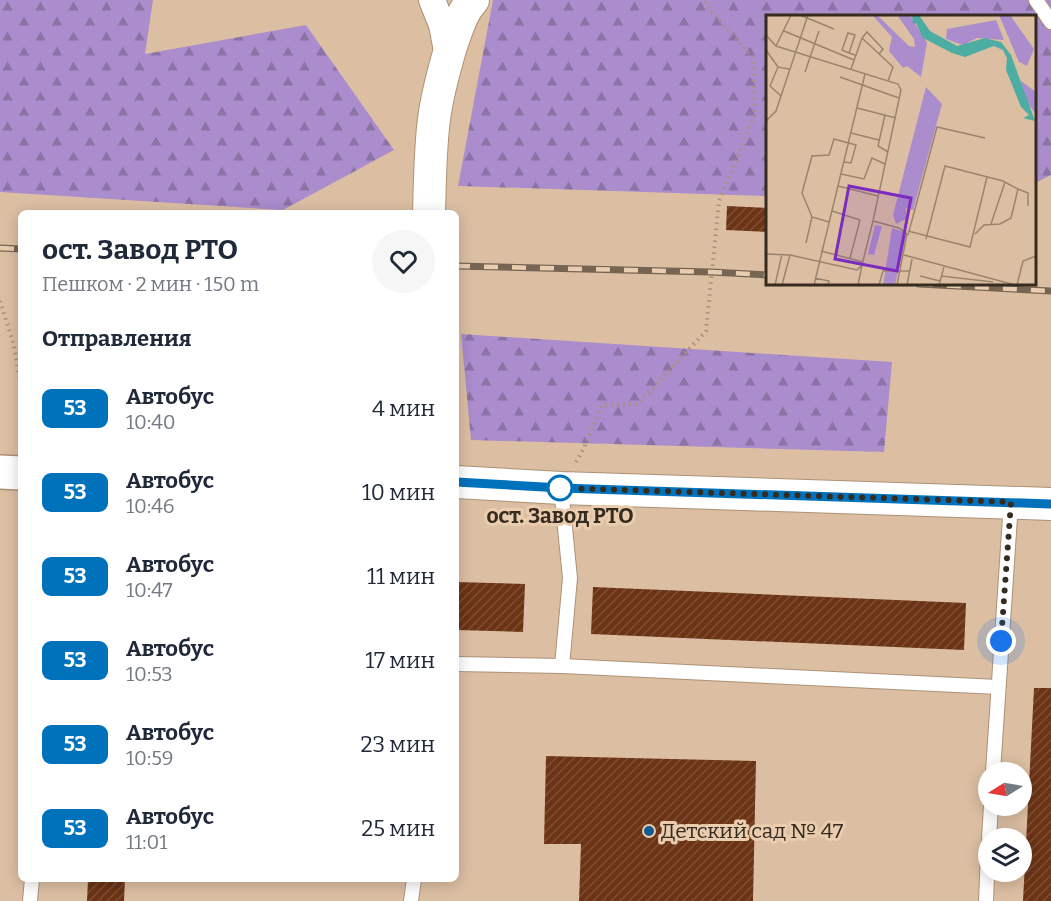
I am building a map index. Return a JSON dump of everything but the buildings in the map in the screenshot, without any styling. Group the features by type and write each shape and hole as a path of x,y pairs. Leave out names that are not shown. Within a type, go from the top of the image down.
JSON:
{"main road":[{"path":"0,472 18,473"}],"street":[{"path":"432,0 442,25 448,56"},
{"path":"429,210 434,119 448,56 460,19 472,0"},
{"path":"459,482 561,488 1051,504"}],"lane":[{"path":"448,56 454,0"},
{"path":"1036,0 1051,22"},
{"path":"561,488 570,578 562,666"},
{"path":"994,762 1011,502"},
{"path":"459,664 562,666 998,687"},
{"path":"30,901 32,882"},
{"path":"411,901 414,882"},
{"path":"986,901 987,882"}],"path":[{"path":"561,488 583,450 602,405 638,404 706,332 719,201 755,115 753,58 702,0"},
{"path":"0,301 14,345 18,370"}],"green space":[{"path":"0,0 153,0 145,54 306,25 394,150 283,210 0,192"},
{"path":"493,0 1051,0 1051,175 1036,182 1036,15 766,15 766,196 458,186"},
{"path":"461,334 892,362 884,452 471,440"}],"railway":[{"path":"0,248 18,249"},
{"path":"459,266 766,275"},
{"path":"938,285 1051,291"}],"bus line":[{"name":"53","path":"459,482 561,488 1051,504"}],"place":[{"name":"ост. Завод РТО","path":"560,488"},
{"name":"Детский сад № 47","path":"649,831"}],"route":[{"path":"560,488 1011,502 1001,641"}]}
